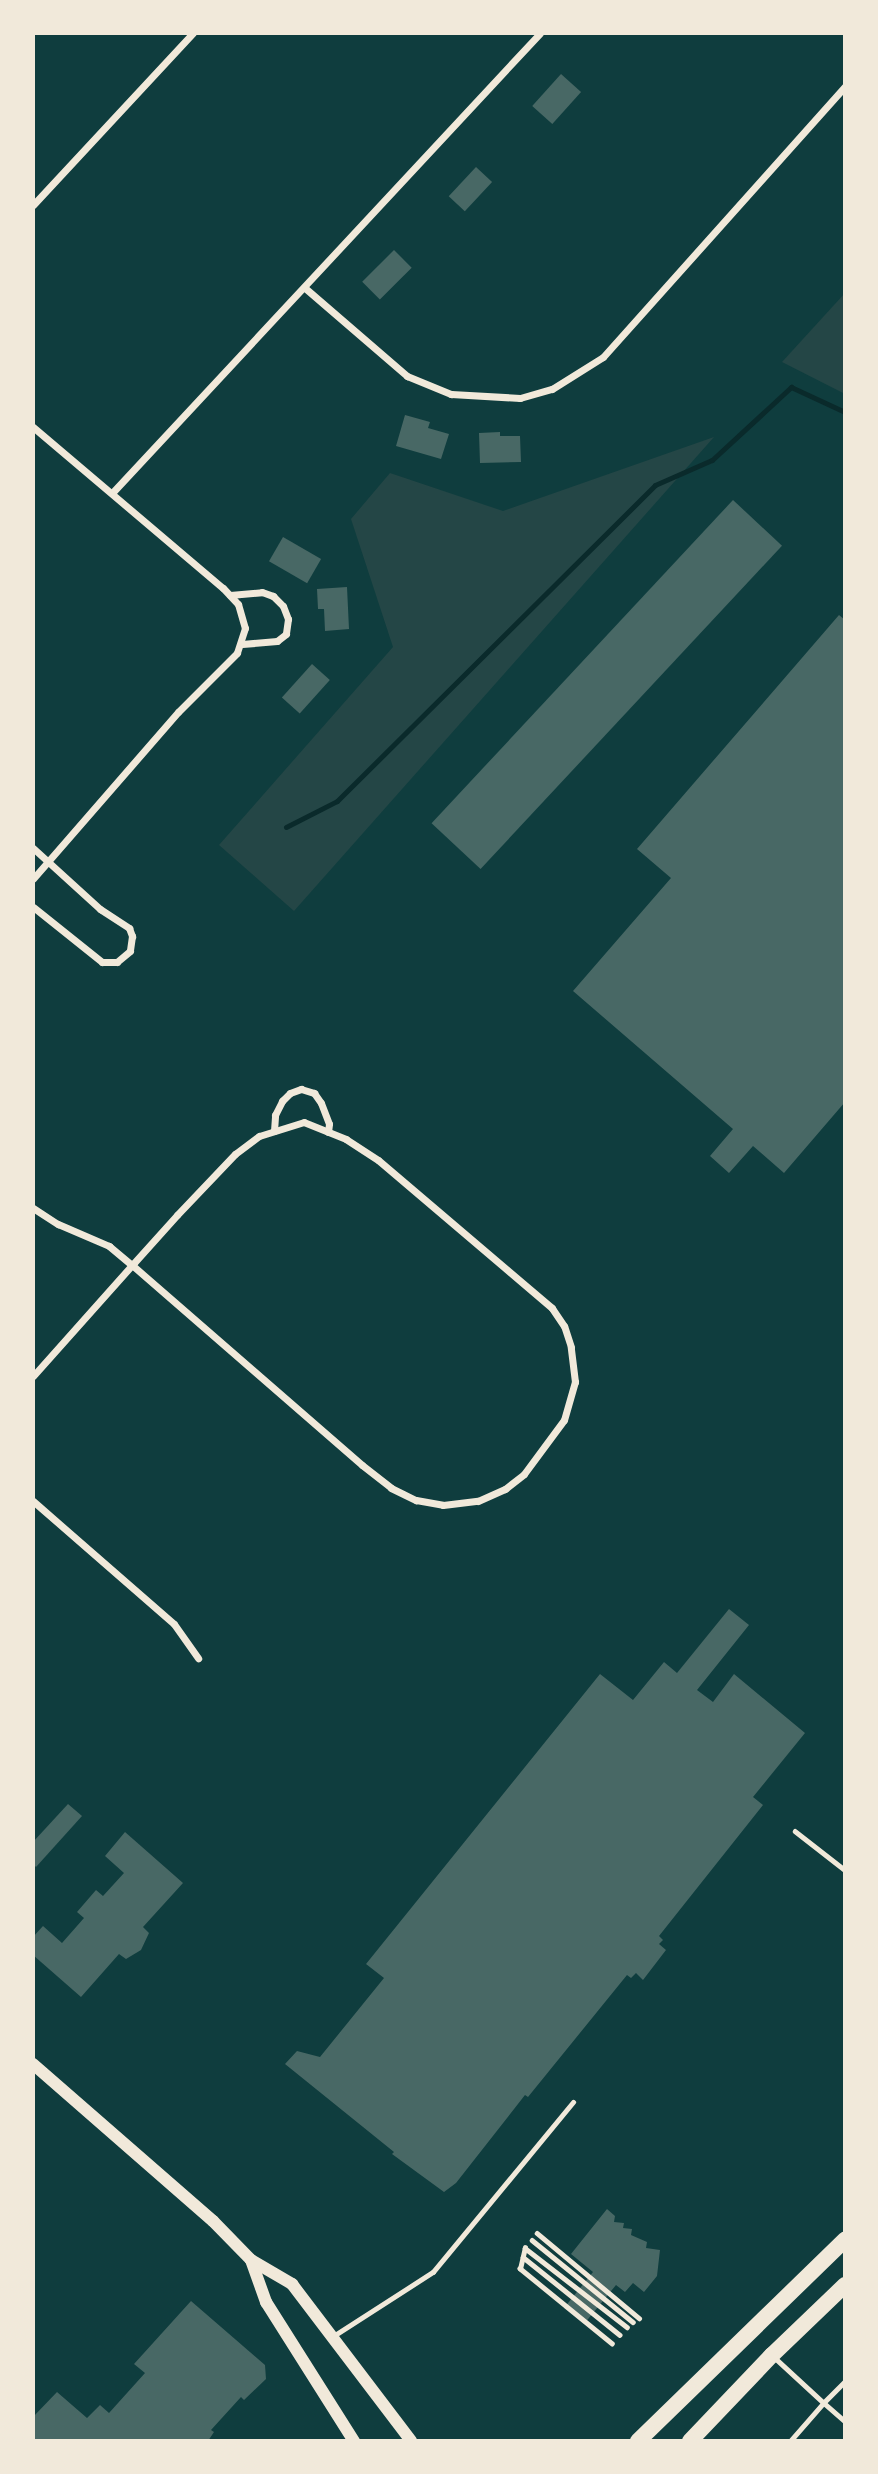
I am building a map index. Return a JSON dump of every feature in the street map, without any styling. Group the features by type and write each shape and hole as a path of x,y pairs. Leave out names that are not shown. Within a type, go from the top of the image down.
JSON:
{"main road":[{"path":"638,2441 845,2240"},
{"path":"690,2441 772,2355 845,2285"}],"street":[{"path":"33,205 193,33"},
{"path":"112,493 540,33"},
{"path":"305,288 407,376 451,394 520,398 552,390 603,357 845,86"},
{"path":"33,427 230,595 243,616 243,642 237,653 178,712 33,879"},
{"path":"230,595 262,592 273,596 283,606 288,619 286,634 277,641 243,642"},
{"path":"33,848 100,909 129,928 132,936 130,951 117,962 102,962 33,907"},
{"path":"274,1131 275,1115 282,1101 290,1093 301,1089 314,1093 321,1103 330,1124 328,1132"},
{"path":"33,1208 58,1224 92,1237 132,1265 391,1488 416,1500 443,1505 478,1501 505,1489 524,1474 564,1420 575,1382 571,1347 564,1326 552,1308 378,1160 304,1122 259,1136 235,1154 132,1265 33,1376"},
{"path":"33,1500 174,1624 198,1658"},
{"path":"33,2064 213,2221 251,2260 292,2284 411,2441"},
{"path":"251,2260 266,2302 354,2441"}],"lane":[{"path":"795,1831 845,1870"},
{"path":"332,2337 433,2272 573,2102"},
{"path":"537,2233 639,2318"},
{"path":"532,2240 633,2322"},
{"path":"612,2344 520,2270 525,2248 627,2327"},
{"path":"523,2257 620,2335"},
{"path":"772,2355 845,2421"},
{"path":"791,2441 845,2382"}],"shaded area":[{"path":"845,293 845,394 782,362"},
{"path":"714,437 294,911 219,845 393,647 351,519 390,473 503,511"}],"building":[{"path":"561,74 581,92 552,124 532,106"},
{"path":"476,167 492,182 465,211 449,196"},
{"path":"394,250 412,268 380,299 362,282"},
{"path":"405,415 430,422 428,428 449,434 441,459 396,446"},
{"path":"500,432 500,436 520,436 521,462 480,463 479,433"},
{"path":"733,500 782,546 481,869 432,823"},
{"path":"283,537 321,559 307,583 269,561"},
{"path":"347,587 349,629 325,631 324,609 318,609 317,589"},
{"path":"839,615 845,620 845,1102 784,1173 753,1146 729,1173 710,1156 733,1129 573,991 671,878 637,849"},
{"path":"312,664 330,680 300,714 282,697"},
{"path":"729,1609 749,1625 697,1690 713,1702 734,1674 805,1733 753,1797 763,1805 659,1936 663,1940 659,1944 666,1950 643,1980 636,1973 631,1978 627,1975 528,2097 525,2095 456,2183 444,2192 392,2154 394,2152 285,2064 297,2051 320,2057 384,1978 366,1964 600,1674 633,1700 664,1662 677,1673"},
{"path":"68,1804 82,1816 36,1867 33,1864 33,1842"},
{"path":"125,1832 183,1883 143,1927 149,1933 141,1950 126,1959 119,1954 81,1997 33,1955 33,1937 43,1926 62,1943 84,1918 77,1912 96,1890 103,1896 124,1873 105,1856"},
{"path":"607,2209 615,2216 614,2222 624,2223 623,2228 632,2229 631,2235 647,2242 646,2248 660,2250 657,2276 644,2292 633,2283 625,2292 616,2285 584,2324 564,2308 593,2272 571,2254"},
{"path":"191,2301 265,2365 266,2379 244,2400 241,2397 211,2430 214,2432 208,2441 33,2441 33,2417 57,2392 87,2418 100,2405 109,2413 145,2373 134,2364"}],"waterway":[{"path":"286,827 337,801 655,485 712,460 791,387 845,412"}]}
